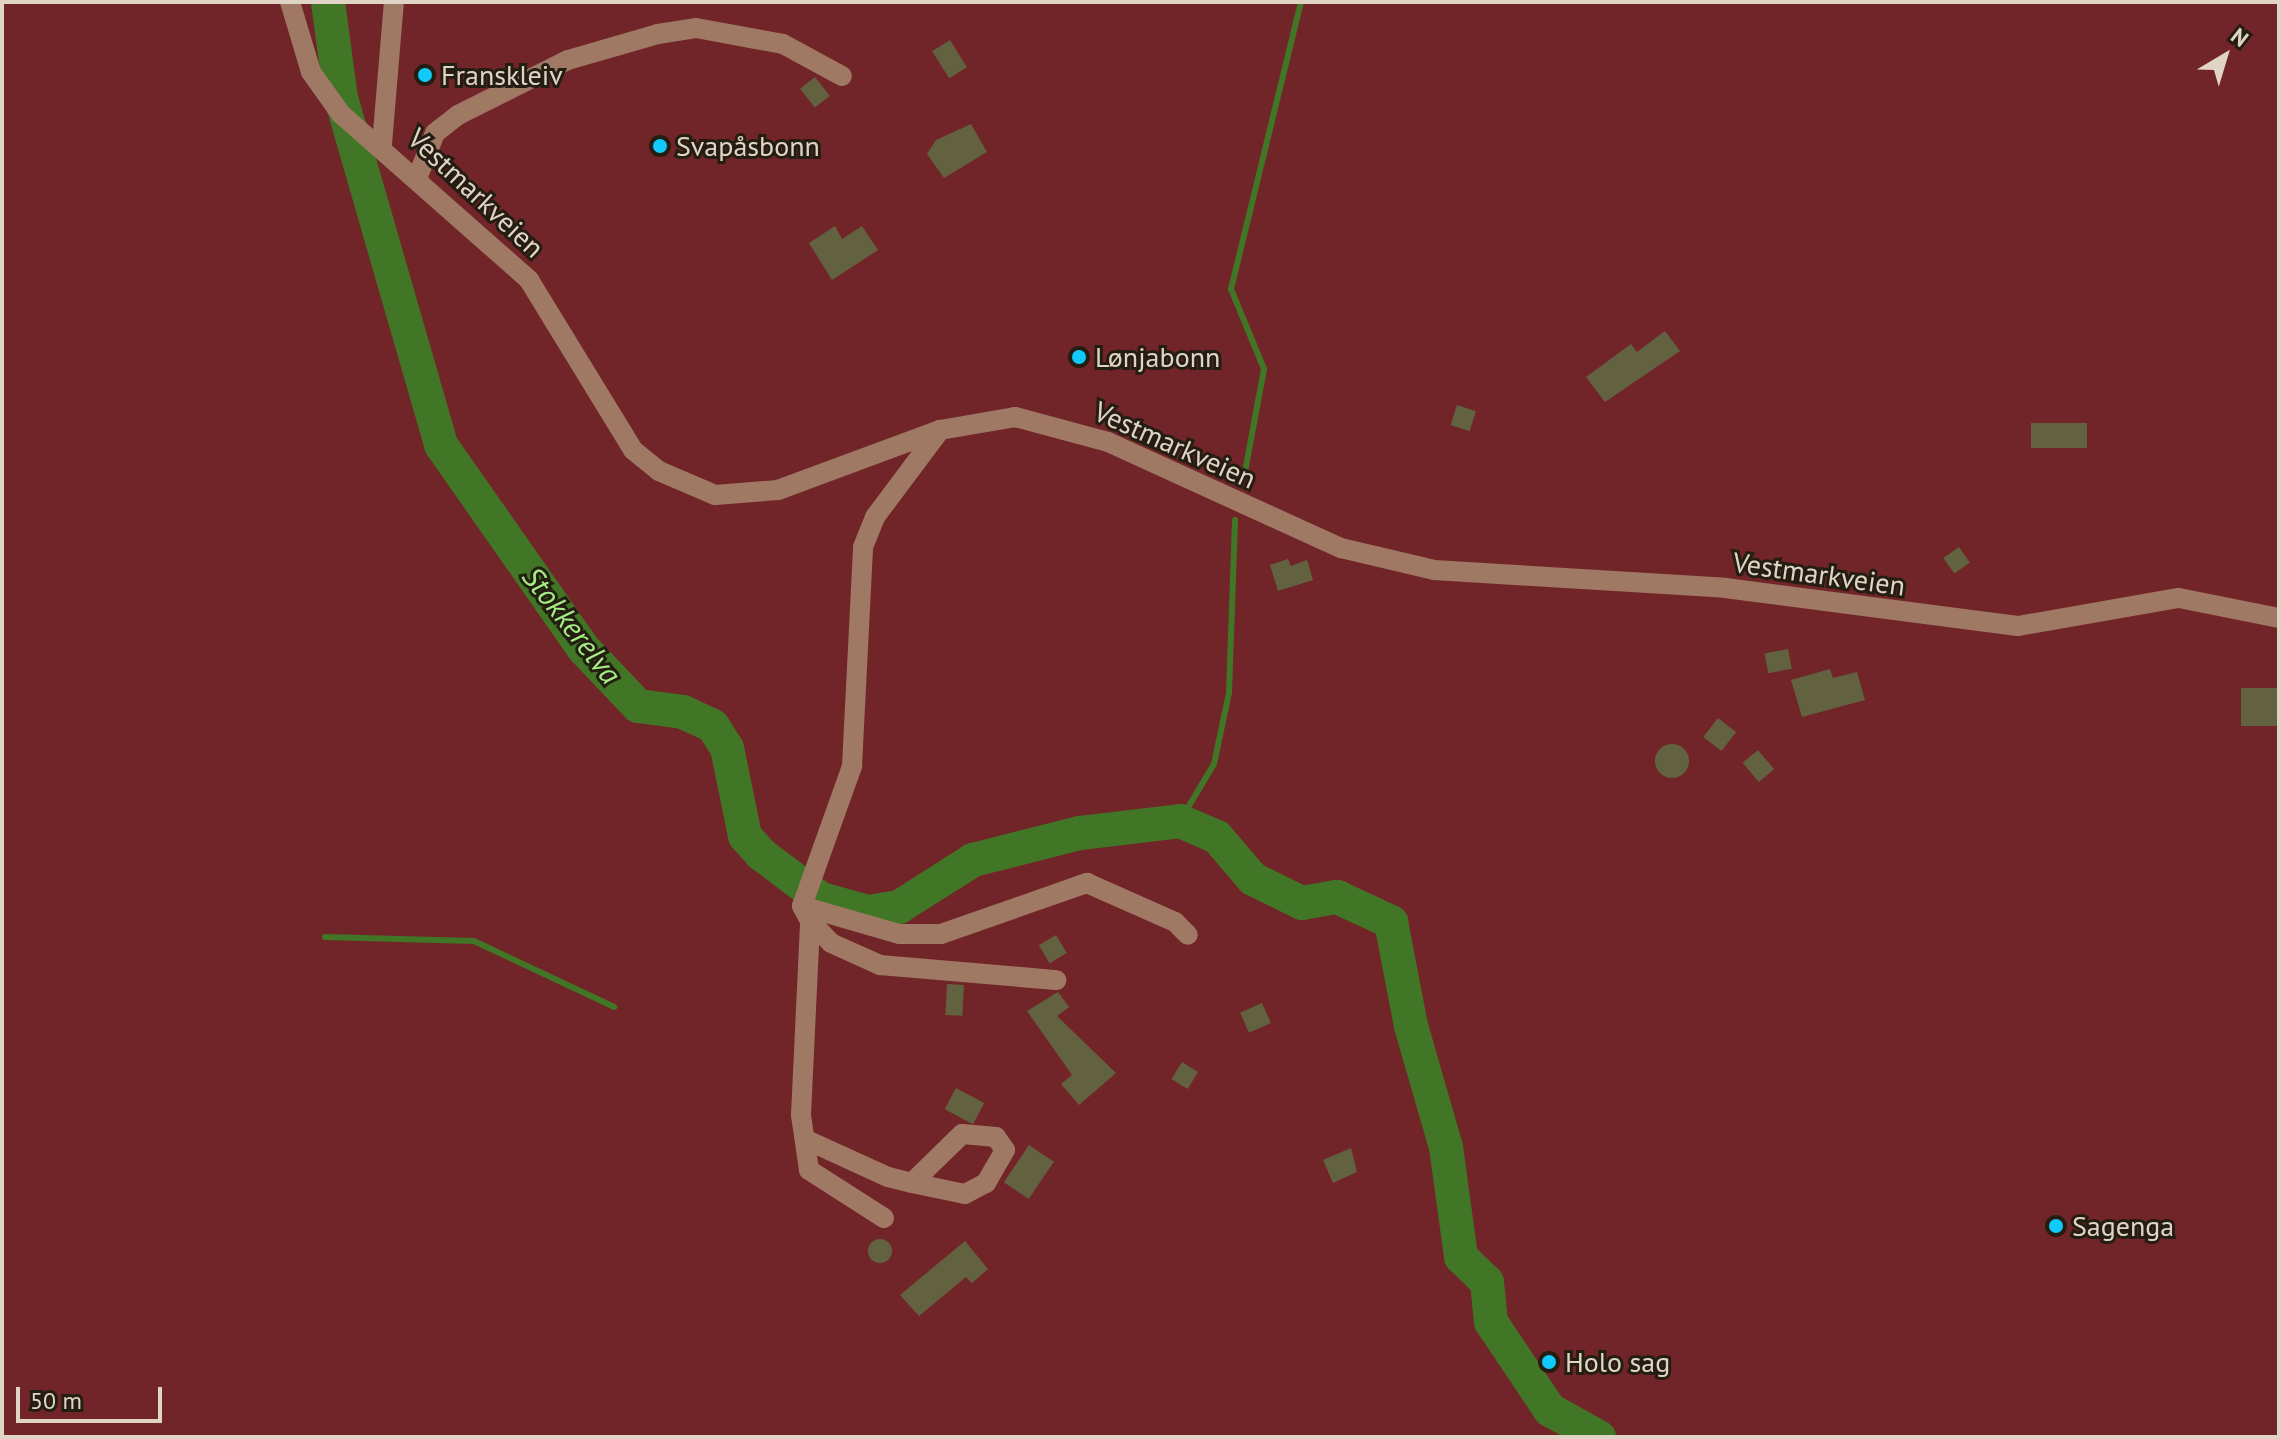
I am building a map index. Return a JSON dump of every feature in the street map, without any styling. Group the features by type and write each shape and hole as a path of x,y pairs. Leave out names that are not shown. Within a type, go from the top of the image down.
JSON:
{"street":[{"name":"Vestmarkveien","path":"290,2 311,72 347,119 382,144 529,280 633,450 686,485 739,497 778,490 940,430 993,418 1059,426 1341,548 1434,570 1725,588 2018,626 2179,598 2279,618"},
{"path":"382,144 394,2"},
{"path":"418,176 435,133 458,115 568,60 658,34 696,28 783,44 842,76"},
{"path":"884,1218 827,1188 809,1170 809,1141 801,1115 806,914 852,766 863,547 875,517 940,430"},
{"path":"806,914 899,934 941,934 1087,883 1188,935"},
{"path":"806,914 831,943 880,965 1056,980"},
{"path":"809,1141 912,1183"}],"shaded area":[{"path":"2,2 2279,2 2279,1437 2,1437"}],"building":[{"path":"950,40 967,67 949,78 932,51"},
{"path":"815,77 830,96 815,108 800,89"},
{"path":"971,124 987,152 944,178 927,154 936,140"},
{"path":"835,226 842,239 862,226 878,250 832,280 809,243"},
{"path":"1665,331 1680,351 1605,402 1586,377 1631,344 1637,352"},
{"path":"1457,405 1476,411 1470,431 1451,425"},
{"path":"2031,423 2087,423 2087,448 2031,448"},
{"path":"1959,547 1970,563 1954,573 1943,558"},
{"path":"1288,559 1291,566 1307,560 1313,580 1278,591 1270,565"},
{"path":"1788,649 1792,669 1768,673 1764,654"},
{"path":"1830,669 1833,678 1857,672 1865,700 1802,717 1791,680"},
{"path":"2241,688 2279,688 2279,726 2241,726"},
{"path":"1718,718 1736,732 1721,751 1703,737"},
{"path":"1672,744 1684,749 1689,761 1684,773 1672,778 1660,773 1655,761 1660,749"},
{"path":"1758,750 1774,769 1759,782 1743,763"},
{"path":"1056,935 1067,953 1050,963 1039,945"},
{"path":"947,984 964,985 962,1016 945,1015"},
{"path":"1058,992 1069,1007 1057,1016 1116,1073 1079,1105 1061,1084 1072,1075 1027,1011"},
{"path":"1262,1003 1271,1023 1249,1033 1240,1013"},
{"path":"1182,1062 1198,1072 1188,1089 1171,1079"},
{"path":"956,1088 984,1103 973,1124 945,1109"},
{"path":"1029,1145 1054,1162 1029,1199 1004,1182"},
{"path":"1351,1148 1357,1172 1333,1183 1323,1160"},
{"path":"880,1239 889,1242 892,1251 889,1260 880,1263 871,1260 868,1251 871,1242"},
{"path":"965,1241 988,1269 972,1283 966,1277 919,1316 900,1295"}],"waterway":[{"name":"Stokkerelva","path":"328,2 341,98 441,445 583,648 638,706 683,712 713,726 727,748 745,836 761,854 821,899 868,912 899,907 973,860 1080,833 1180,821 1217,837 1253,879 1302,903 1337,897 1391,922 1411,1026 1446,1147 1461,1257 1487,1282 1491,1322 1550,1410 1599,1437"},
{"path":"1244,477 1264,369 1231,289 1301,2"},
{"path":"1180,821 1214,764 1229,693 1235,520"},
{"path":"325,937 474,941 614,1007"}],"place":[{"name":"Franskleiv","path":"425,75"},
{"name":"Svapåsbonn","path":"660,146"},
{"name":"Lønjabonn","path":"1079,357"},
{"name":"Sagenga","path":"2056,1226"},
{"name":"Holo sag","path":"1549,1362"}]}
